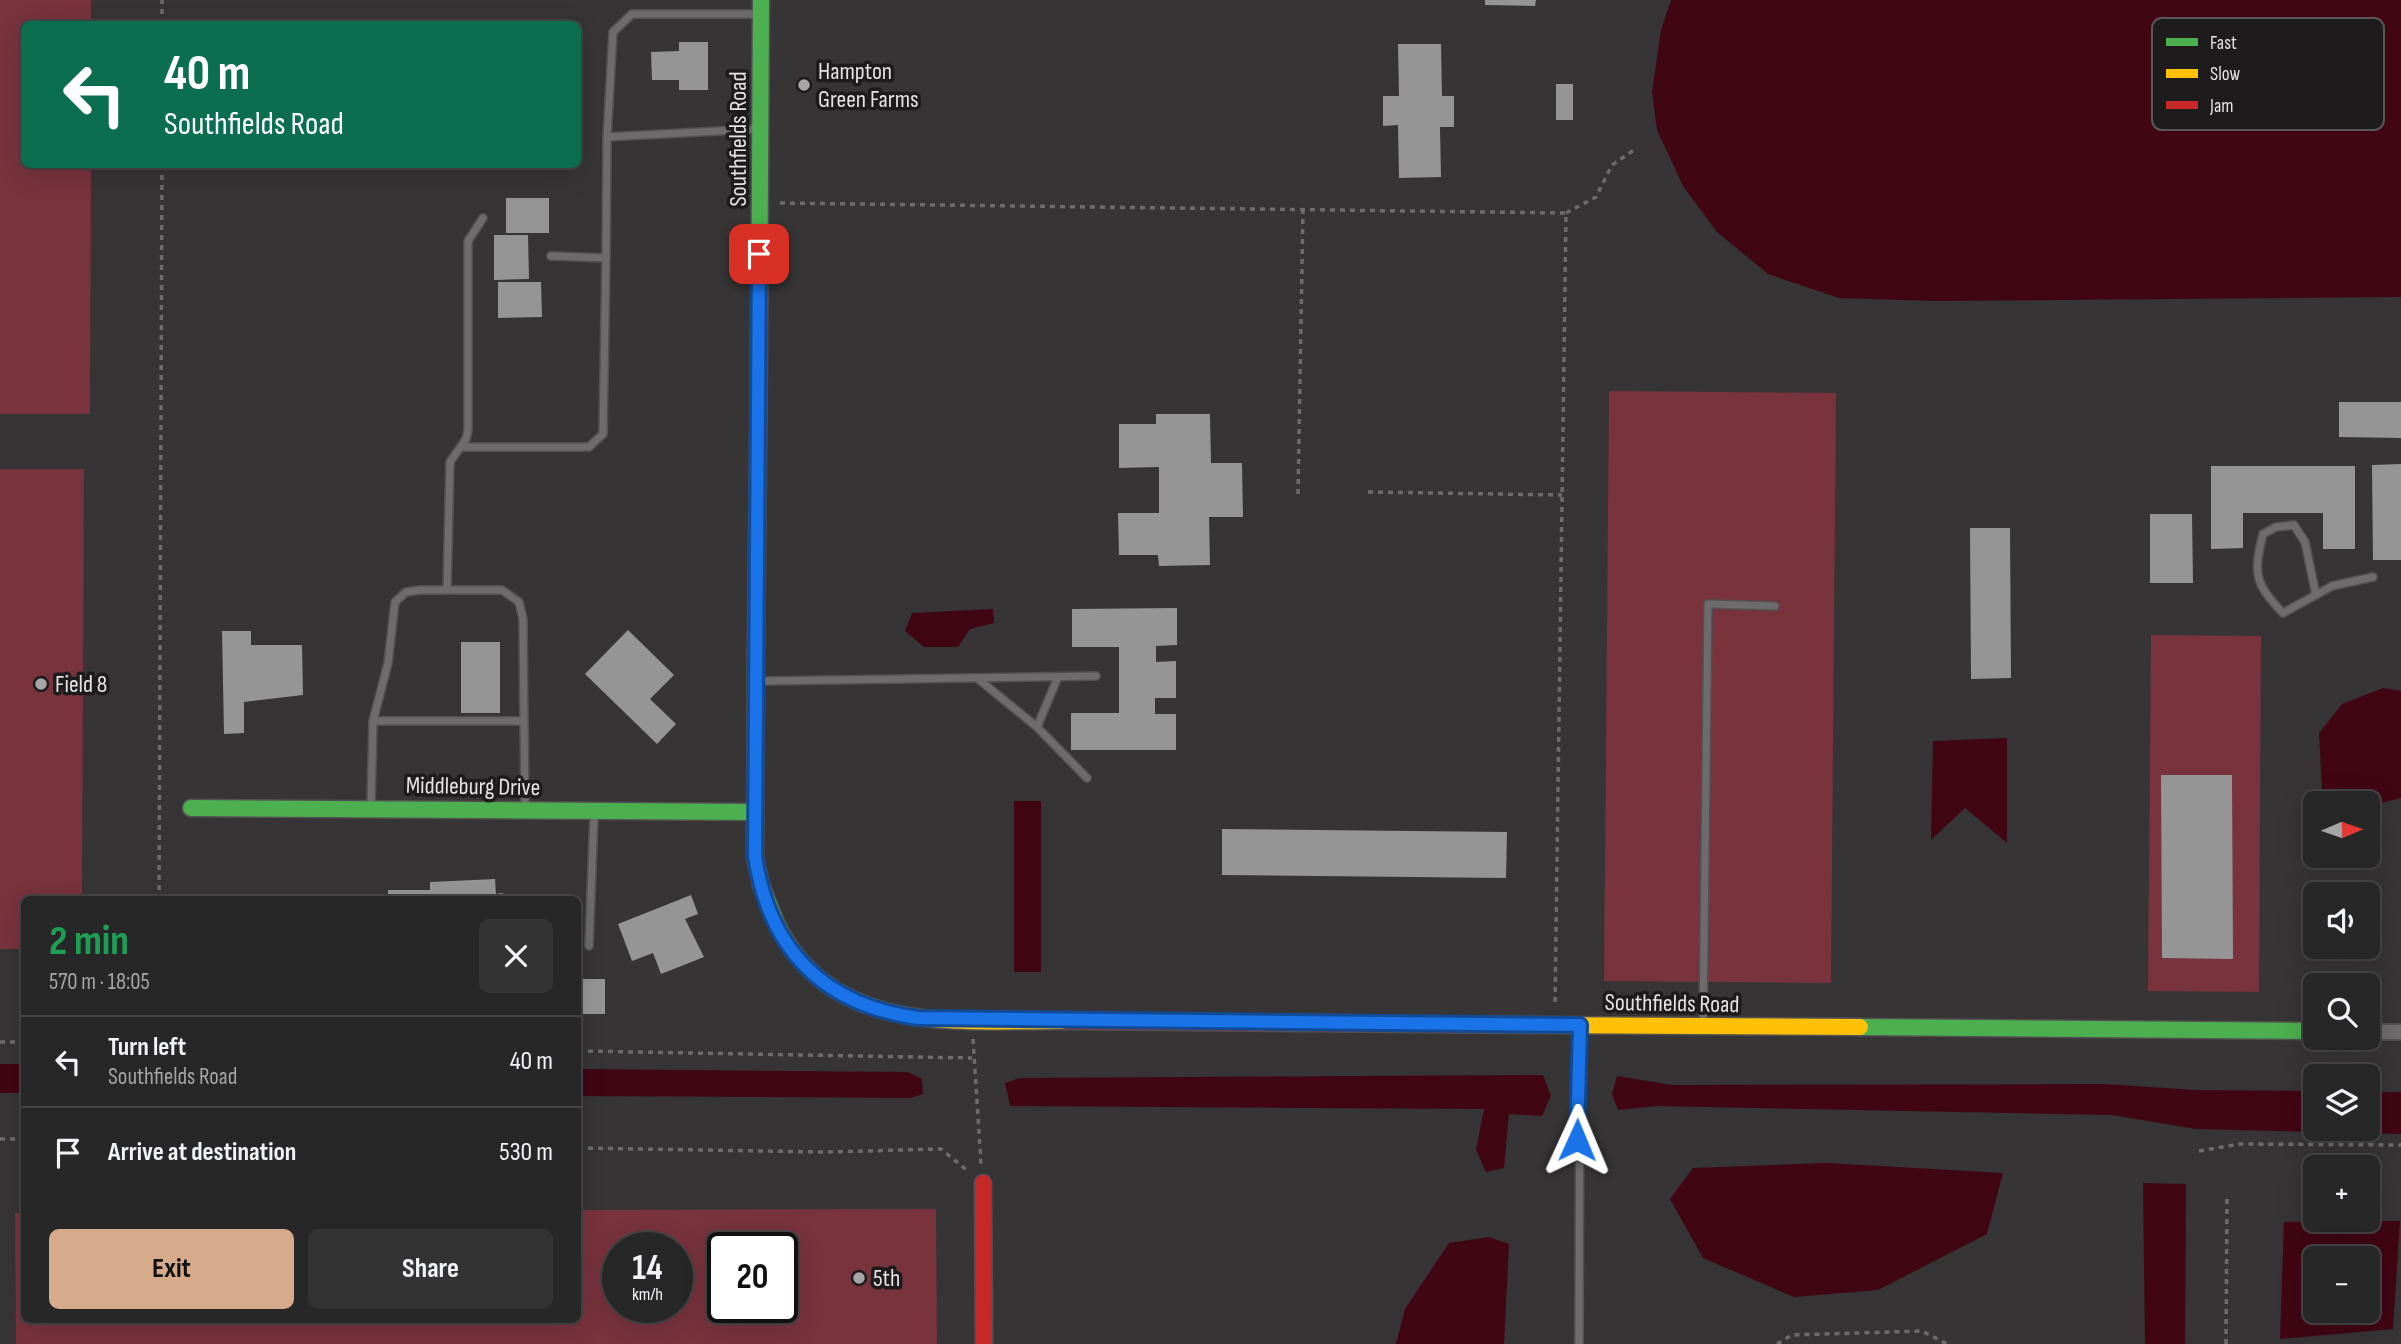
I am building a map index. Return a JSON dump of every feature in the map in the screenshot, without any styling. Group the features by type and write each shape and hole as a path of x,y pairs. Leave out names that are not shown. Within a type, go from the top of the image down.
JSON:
{"street":[{"name":"Southfields Road","path":"761,7 755,856 767,911 780,936 810,971 839,994 891,1015 975,1020 2303,1031"},
{"name":"Middleburg Drive","path":"191,808 754,812"},
{"path":"2380,1032 2401,1032"},
{"path":"983,1183 984,1344"}],"lane":[{"path":"461,447 589,447 603,434 607,137 613,33 632,14 761,7"},
{"path":"607,137 760,129"},
{"path":"447,590 450,462 461,447 468,429 468,241 484,218"},
{"path":"551,256 606,258"},
{"path":"2316,595 2305,542 2294,525 2276,527 2263,534 2257,559 2261,591 2283,613 2316,595 2332,586 2373,577"},
{"path":"372,808 373,721 388,663 395,602 406,592 502,590 519,602 523,620 525,810"},
{"path":"1703,1026 1708,604 1775,606"},
{"path":"756,681 1096,676"},
{"path":"1037,727 1058,677"},
{"path":"976,678 1037,727 1087,778"},
{"path":"373,721 524,721"},
{"path":"589,946 594,811"},
{"path":"1579,1344 1580,1025"}],"path":[{"path":"162,0 162,21"},
{"path":"760,203 1566,213 1596,197 1612,165 1637,148"},
{"path":"159,896 162,168"},
{"path":"1298,494 1303,209"},
{"path":"1555,1024 1566,213"},
{"path":"1368,492 1562,495"},
{"path":"975,1020 972,1058 983,1183"},
{"path":"0,1042 21,1042"},
{"path":"581,1051 972,1058"},
{"path":"0,1139 21,1139"},
{"path":"2199,1151 2240,1144 2401,1145"},
{"path":"581,1148 825,1152 941,1149 983,1183"},
{"path":"2226,1344 2227,1198"},
{"path":"1777,1344 1793,1335 1922,1331 1947,1344"}],"shaded area":[{"path":"0,0 91,0 91,21 21,21 21,168 91,168 90,414 0,414"},
{"path":"1671,0 2401,0 2401,297 1933,301 1839,298 1768,274 1717,232 1683,186 1657,130 1652,92 1661,30"},
{"path":"1609,391 1836,393 1831,983 1604,981"},
{"name":"Field 8","path":"0,469 84,469 82,896 21,896 21,949 0,949"},
{"path":"993,609 994,623 970,629 958,647 924,647 905,631 912,613"},
{"path":"2151,635 2261,636 2259,992 2148,991"},
{"path":"2383,688 2401,691 2401,798 2380,803 2380,791 2322,789 2319,733 2342,704"},
{"path":"2007,738 2007,843 1965,808 1931,840 1933,741"},
{"path":"1014,801 1041,801 1041,972 1014,972"},
{"path":"0,1064 21,1064 21,1093 0,1093"},
{"path":"581,1069 908,1072 922,1079 923,1094 911,1098 581,1096"},
{"path":"1543,1075 1551,1096 1542,1116 1509,1114 1504,1168 1486,1172 1476,1150 1484,1109 1010,1106 1005,1083 1020,1078"},
{"path":"1617,1076 1672,1085 2104,1084 2195,1090 2303,1091 2303,1132 2196,1129 2112,1115 1656,1106 1618,1110 1612,1094"},
{"path":"2380,1092 2401,1092 2401,1134 2380,1133"},
{"path":"1826,1163 2003,1173 1987,1234 1878,1290 1794,1297 1703,1258 1670,1199 1693,1168"},
{"path":"2143,1183 2186,1184 2185,1344 2145,1344"},
{"name":"5th","path":"936,1209 937,1344 16,1344 15,1213 21,1213 21,1323 581,1323 581,1210"},
{"path":"2380,1221 2400,1221 2393,1329 2280,1339 2284,1222 2303,1222 2303,1232 2380,1232"},
{"path":"1489,1237 1509,1244 1504,1344 1396,1344 1405,1309 1449,1243"}],"building":[{"path":"1485,0 1536,0 1535,6 1485,5"},
{"path":"679,42 708,42 708,90 679,90 679,80 652,80 651,52 679,51"},
{"path":"1398,44 1441,44 1442,96 1454,96 1454,127 1440,127 1441,177 1399,178 1398,125 1383,126 1383,96 1399,96"},
{"path":"1556,84 1573,84 1573,120 1556,120"},
{"path":"506,198 549,198 549,233 506,233"},
{"path":"494,235 528,235 529,279 494,280"},
{"path":"498,282 541,282 542,317 498,318"},
{"path":"2339,402 2401,402 2401,438 2339,437"},
{"path":"1156,414 1210,414 1211,463 1242,463 1243,517 1209,517 1210,565 1159,566 1158,555 1119,555 1118,513 1159,513 1159,467 1119,468 1119,424 1156,424"},
{"path":"2401,464 2401,560 2373,560 2372,465"},
{"path":"2211,466 2355,466 2355,549 2323,549 2323,513 2243,513 2243,548 2211,549"},
{"path":"2150,514 2192,514 2193,583 2150,583"},
{"path":"1970,528 2010,528 2011,678 1971,679"},
{"path":"1177,608 1177,645 1156,646 1156,662 1176,661 1176,698 1155,698 1155,714 1176,714 1176,750 1071,750 1071,713 1119,713 1119,647 1072,647 1072,609"},
{"path":"628,630 674,675 650,699 676,724 657,744 585,674"},
{"path":"222,631 251,631 251,645 302,645 303,695 244,702 244,733 224,734"},
{"path":"461,642 500,642 500,713 461,713"},
{"path":"2161,775 2232,775 2233,959 2162,958"},
{"path":"1222,829 1507,832 1506,878 1222,875"},
{"path":"495,879 496,894 503,893 503,896 388,896 388,890 430,890 430,882"},
{"path":"691,895 698,914 685,919 704,957 661,974 653,953 632,961 618,924"},
{"path":"581,979 605,979 605,1014 581,1014"}],"traffic: fast":[{"path":"759,348 761,0"},
{"path":"756,651 755,857 761,885 777,925"},
{"path":"191,808 754,812"},
{"path":"1860,1027 2303,1031"}],"traffic: slow":[{"path":"756,651 759,348"},
{"path":"777,925 801,962 831,988 866,1005 903,1015 943,1020 1066,1021"},
{"path":"1533,1025 1860,1027"}],"traffic: jam":[{"path":"1066,1021 1533,1025"},
{"path":"983,1183 984,1344"}],"place":[{"name":"Hampton Green Farms","path":"804,85"},
{"name":"Field 8","path":"41,684"},
{"name":"5th","path":"859,1278"}],"route":[{"path":"759,254 755,856 767,911 796,958 839,994 891,1015 918,1018 1580,1025 1577,1140"}]}
